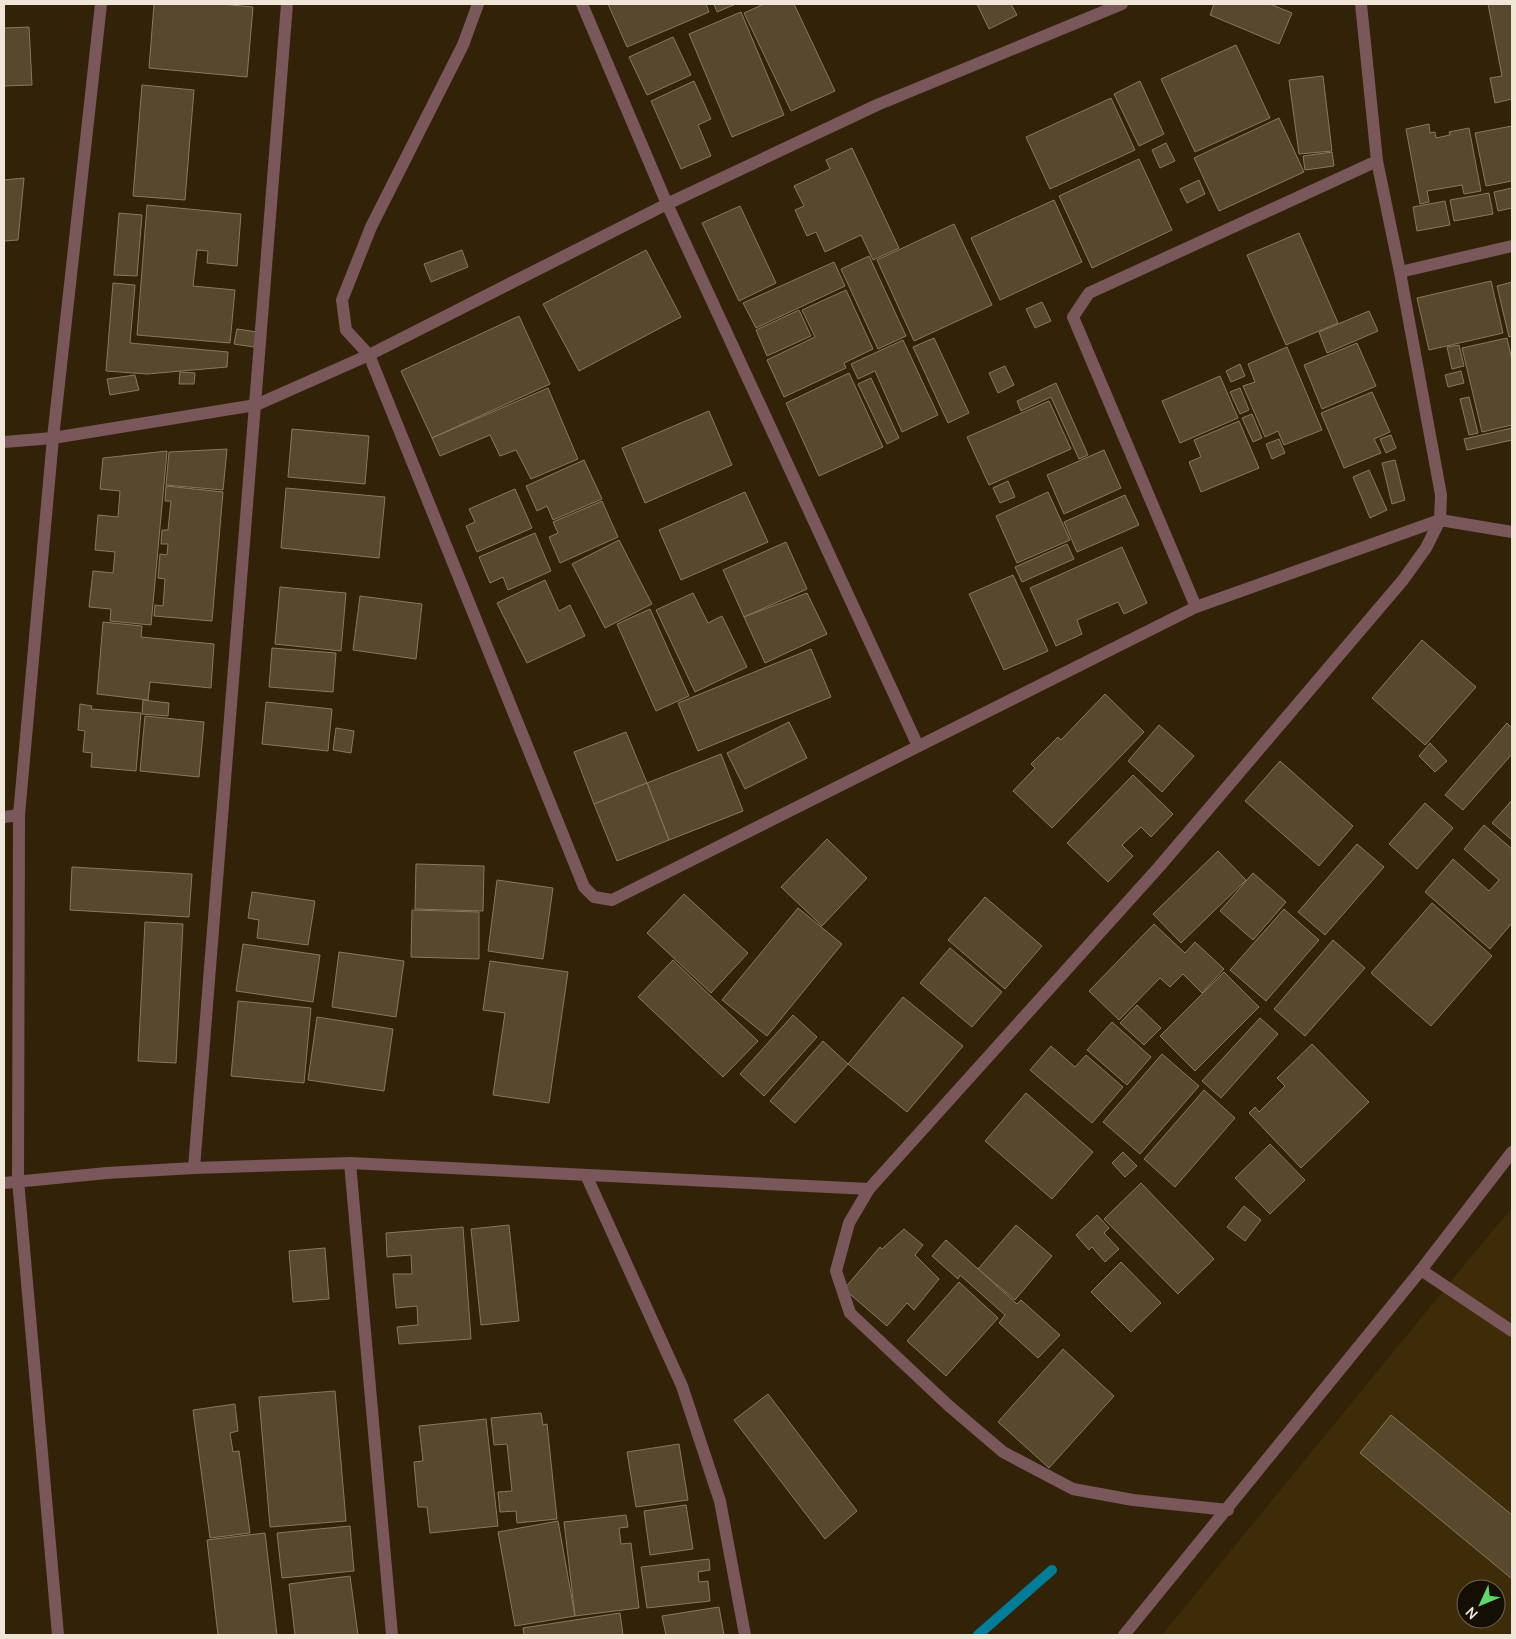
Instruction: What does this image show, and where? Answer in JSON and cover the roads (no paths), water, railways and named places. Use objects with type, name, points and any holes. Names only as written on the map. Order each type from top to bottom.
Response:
[{"type":"street","points":[[58,1635],[18,1180],[19,815],[53,438],[102,4]]},
{"type":"street","points":[[194,1168],[287,4]]},
{"type":"street","points":[[478,4],[464,45],[371,226],[342,300],[346,330],[369,355],[584,887],[594,897],[612,900],[1196,607],[1440,520],[1512,532]]},
{"type":"street","points":[[582,4],[667,204],[918,746]]},
{"type":"street","points":[[4,442],[53,438],[256,405],[369,355],[667,204],[878,105],[1122,4]]},
{"type":"street","points":[[1228,1510],[1133,1500],[1073,1489],[1003,1452],[949,1406],[850,1313],[836,1271],[849,1223],[869,1189],[1159,867],[1403,580],[1426,548],[1440,520],[1440,495],[1378,161],[1361,4]]},
{"type":"street","points":[[1196,607],[1074,317],[1089,294],[1378,161]]},
{"type":"street","points":[[1400,272],[1512,246]]},
{"type":"street","points":[[4,817],[19,815]]},
{"type":"street","points":[[1124,1635],[1228,1510],[1421,1270],[1512,1152]]},
{"type":"street","points":[[4,1183],[18,1180],[194,1168],[350,1163],[869,1189]]},
{"type":"street","points":[[350,1163],[392,1635]]},
{"type":"street","points":[[586,1174],[682,1386],[720,1501],[745,1635]]},
{"type":"street","points":[[1421,1270],[1512,1331]]},
{"type":"waterway","points":[[978,1635],[1052,1570]]}]
